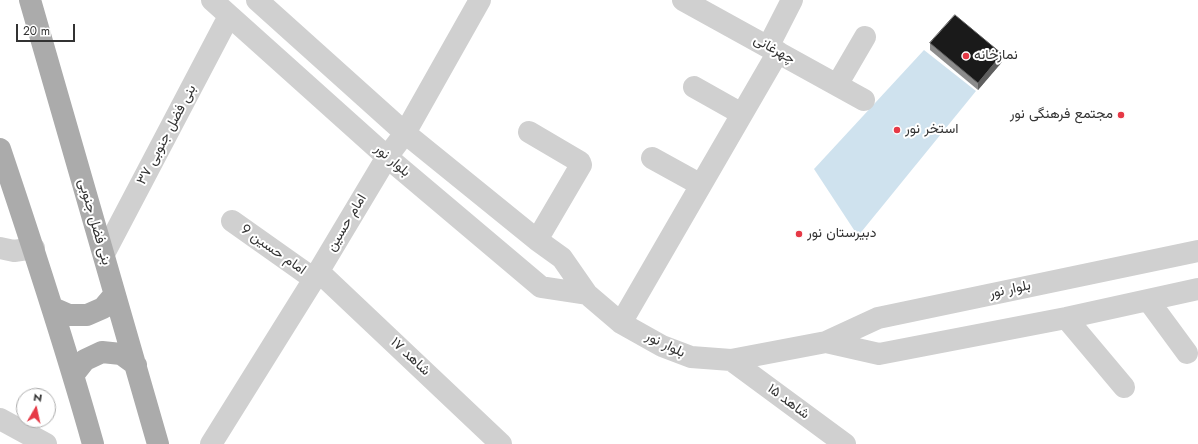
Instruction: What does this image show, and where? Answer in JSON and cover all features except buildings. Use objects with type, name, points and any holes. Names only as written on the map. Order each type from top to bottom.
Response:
[{"type":"main road","name":"بنی فضل جنوبی","points":[[30,0],[158,444]]},
{"type":"main road","points":[[0,149],[34,248],[74,374],[93,444]]},
{"type":"main road","points":[[53,308],[69,315],[87,315],[103,308],[114,295]]},
{"type":"main road","points":[[74,374],[85,360],[102,352],[121,354],[136,365]]},
{"type":"street","name":"بلوار نور","points":[[212,0],[387,157],[541,287],[587,294]]},
{"type":"street","name":"بلوار نور","points":[[257,0],[405,132],[537,240],[562,258],[587,294],[622,323],[662,346],[691,357],[731,360],[826,342],[878,318],[1198,251]]},
{"type":"street","name":"چهرغانی","points":[[683,0],[864,100]]},
{"type":"street","points":[[622,323],[742,114],[773,50],[792,0]]},
{"type":"street","name":"امام حسین","points":[[212,443],[387,157],[405,132],[473,2]]},
{"type":"street","name":"بنی فضل جنوبی ۳۷","points":[[104,254],[229,16]]},
{"type":"street","points":[[838,85],[865,37]]},
{"type":"street","points":[[694,87],[742,114]]},
{"type":"street","points":[[529,132],[580,162],[581,165],[537,240]]},
{"type":"street","points":[[652,158],[701,185]]},
{"type":"street","name":"امام حسین 9","points":[[232,221],[316,275]]},
{"type":"street","points":[[0,248],[14,252],[34,248]]},
{"type":"street","name":"شاهد ۱۷","points":[[316,275],[501,444]]},
{"type":"street","name":"بلوار نور","points":[[826,342],[879,354],[1066,318],[1198,289]]},
{"type":"street","points":[[1148,300],[1187,353]]},
{"type":"street","points":[[1066,318],[1124,387]]},
{"type":"street","name":"شاهد ۱۵","points":[[731,360],[845,444]]},
{"type":"street","points":[[0,419],[46,444]]},
{"type":"water","name":"استخر نور","points":[[924,50],[976,91],[858,236],[814,169]]},
{"type":"place","name":"نمازخانه","points":[[966,56]]},
{"type":"place","name":"مجتمع فرهنگی نور","points":[[1121,115]]},
{"type":"place","name":"استخر نور","points":[[897,130]]},
{"type":"place","name":"دبیرستان نور","points":[[799,234]]}]
